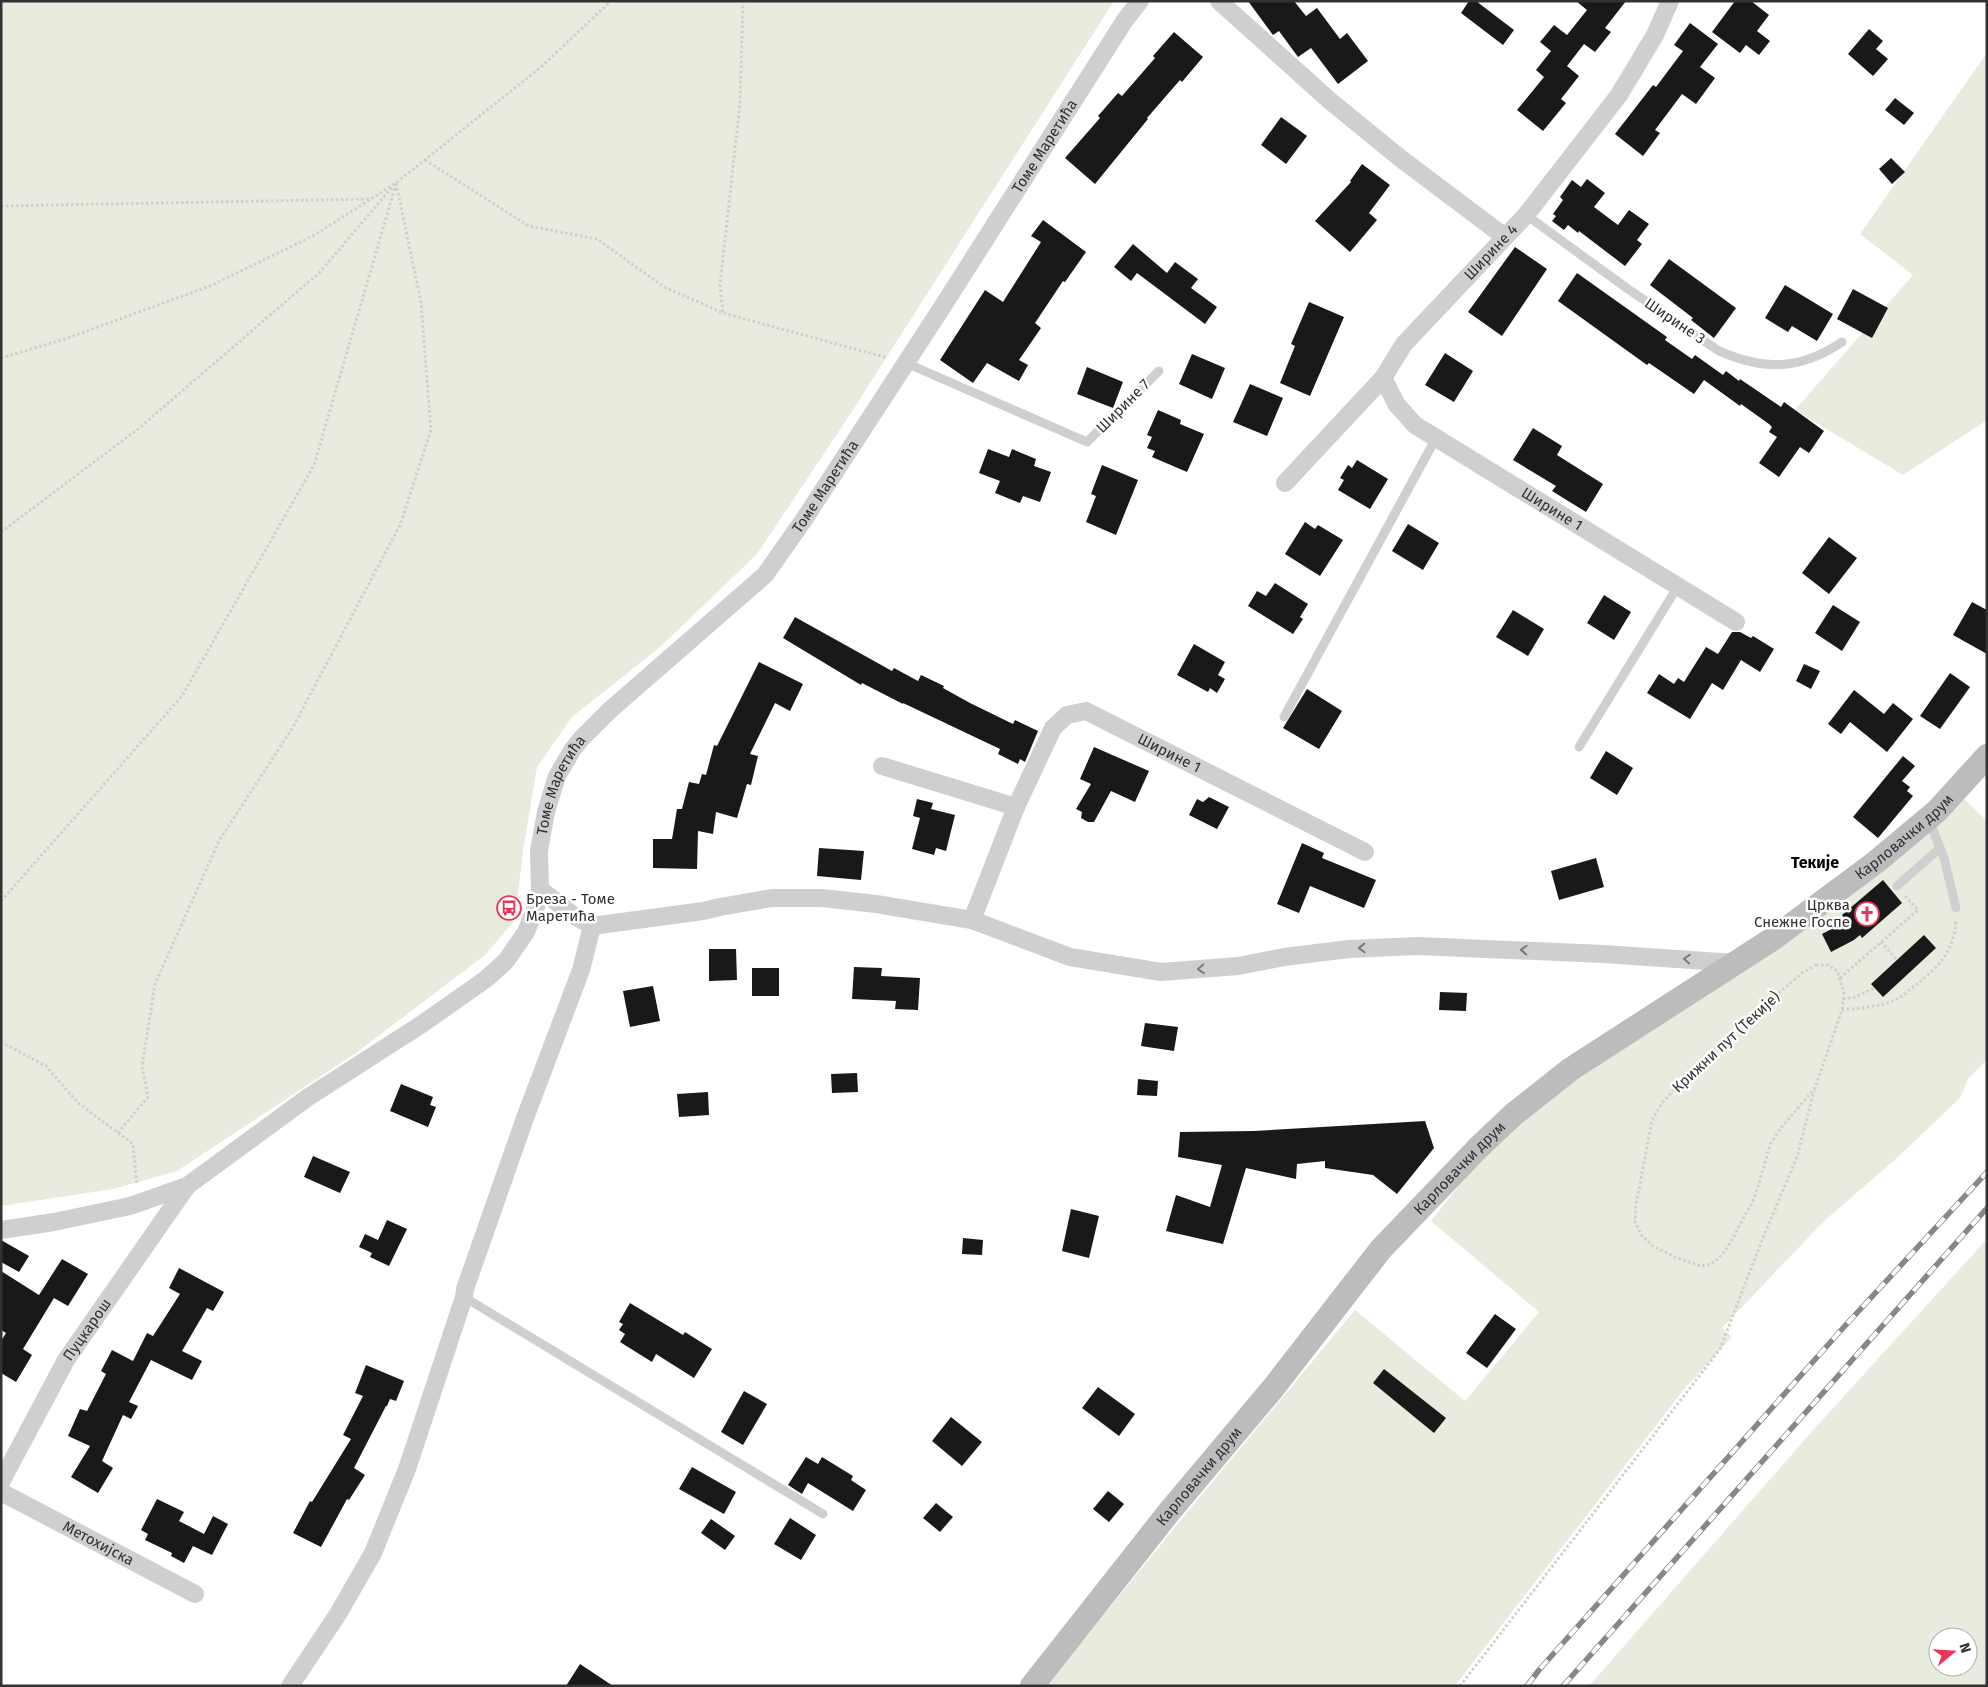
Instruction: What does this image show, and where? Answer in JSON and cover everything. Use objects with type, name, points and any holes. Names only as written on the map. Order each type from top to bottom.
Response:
[{"type":"main road","name":"Карловачки друм","points":[[1032,1686],[1169,1512],[1274,1387],[1381,1248],[1468,1158],[1514,1114],[1571,1069],[1820,905],[1876,862],[1956,792],[1987,756]]},
{"type":"street","name":"Томе Маретића","points":[[186,1186],[307,1098],[422,1024],[486,979],[506,960],[526,932],[536,907],[540,890],[538,860],[546,812],[558,776],[573,749],[610,710],[766,575],[906,363],[1124,20],[1140,1]]},
{"type":"street","points":[[1219,1],[1329,100],[1400,158],[1505,237]]},
{"type":"street","name":"Ширине 4","points":[[1284,483],[1384,378],[1404,344],[1526,215],[1619,95],[1655,36],[1670,1]]},
{"type":"street","name":"Ширине 1","points":[[1384,378],[1397,405],[1415,425],[1736,622]]},
{"type":"street","name":"Ширине 1","points":[[972,920],[1016,807],[1053,728],[1067,715],[1086,711],[1365,852]]},
{"type":"street","points":[[882,766],[1016,807]]},
{"type":"street","points":[[540,890],[573,915],[592,926],[702,912],[772,898],[822,898],[876,904],[972,920],[1070,957],[1161,972],[1238,966],[1284,957],[1349,949],[1418,946],[1594,953],[1735,962]]},
{"type":"street","points":[[290,1686],[338,1614],[373,1553],[407,1469],[464,1297],[465,1289],[525,1118],[581,970],[592,926]]},
{"type":"street","points":[[1,1230],[54,1222],[138,1204],[186,1186]]},
{"type":"street","name":"Пуцкарош","points":[[1,1482],[66,1360],[186,1186]]},
{"type":"street","name":"Метохијска","points":[[1,1492],[195,1594]]},
{"type":"lane","name":"Ширине 3","points":[[1526,215],[1628,289],[1719,351],[1736,358],[1763,364],[1790,364],[1808,360],[1825,353],[1842,342]]},
{"type":"lane","name":"Ширине 7","points":[[906,363],[1087,442],[1159,371]]},
{"type":"lane","points":[[1284,717],[1436,438]]},
{"type":"lane","points":[[1579,746],[1678,586]]},
{"type":"lane","points":[[1928,818],[1940,848],[1956,908]]},
{"type":"lane","points":[[1897,886],[1940,848]]},
{"type":"lane","points":[[464,1297],[823,1514]]},
{"type":"path","points":[[1,358],[65,339],[210,286],[311,237],[396,183],[426,160],[541,67],[611,1]]},
{"type":"path","points":[[723,313],[720,285],[740,103],[744,1]]},
{"type":"path","points":[[426,160],[529,226],[597,239],[664,287],[723,313],[906,363]]},
{"type":"path","points":[[1,532],[138,429],[320,272],[396,183]]},
{"type":"path","points":[[1,902],[182,696],[314,466],[396,183]]},
{"type":"path","points":[[118,1133],[148,1098],[142,1067],[155,984],[219,841],[293,727],[400,525],[431,430],[421,302],[396,183]]},
{"type":"path","points":[[1,206],[372,199]]},
{"type":"path","points":[[1840,978],[1918,910],[1897,886]]},
{"type":"path","points":[[1842,1010],[1875,1006],[1899,998],[1928,974],[1944,958],[1955,938],[1956,908]]},
{"type":"path","points":[[1881,942],[1897,960]]},
{"type":"path","name":"Крижни пут (Текије)","points":[[1816,965],[1828,965],[1837,971],[1844,992],[1843,999],[1842,1010],[1815,1088],[1781,1128],[1772,1143],[1754,1199],[1728,1247],[1711,1264],[1701,1266],[1675,1257],[1653,1246],[1642,1236],[1635,1222],[1636,1205],[1652,1120],[1663,1102],[1694,1068],[1802,973],[1816,965]]},
{"type":"path","points":[[1843,999],[1855,997],[1874,988]]},
{"type":"path","points":[[1,1042],[46,1066],[78,1103],[133,1144],[138,1204]]},
{"type":"path","points":[[1460,1686],[1720,1348],[1797,1157],[1815,1088]]},
{"type":"shaded area","points":[[1,1],[1114,1],[849,416],[757,554],[660,647],[572,717],[537,767],[523,851],[515,920],[485,955],[356,1053],[177,1171],[113,1189],[1,1206]]},
{"type":"shaded area","points":[[1987,53],[1987,420],[1903,475],[1795,410],[1913,275],[1860,234]]},
{"type":"shaded area","points":[[1963,798],[1987,821],[1987,1060],[1968,1079],[1960,1098],[1898,1157],[1823,1222],[1722,1328],[1732,1337],[1685,1388],[1455,1686],[1046,1686],[1355,1310],[1465,1401],[1539,1312],[1431,1221],[1458,1187],[1509,1134],[1576,1079]]},
{"type":"shaded area","points":[[1987,1239],[1987,1686],[1589,1686],[1815,1428]]},
{"type":"building","points":[[1248,1],[1294,1],[1306,16],[1317,8],[1340,39],[1347,33],[1368,61],[1338,84],[1311,48],[1298,57],[1279,31],[1273,35]]},
{"type":"building","points":[[1469,1],[1476,1],[1514,30],[1503,45],[1461,13]]},
{"type":"building","points":[[1576,1],[1626,1],[1605,28],[1611,32],[1595,52],[1584,44],[1567,66],[1579,76],[1561,99],[1566,103],[1543,131],[1517,110],[1544,77],[1536,70],[1551,51],[1540,42],[1554,25],[1567,35],[1587,10]]},
{"type":"building","points":[[1735,1],[1751,1],[1769,15],[1757,31],[1770,41],[1759,55],[1746,45],[1740,53],[1712,32]]},
{"type":"building","points":[[1690,23],[1718,44],[1700,67],[1715,78],[1696,104],[1682,94],[1655,130],[1660,133],[1643,156],[1615,134],[1653,85],[1656,87],[1683,51],[1674,45]]},
{"type":"building","points":[[1869,29],[1883,41],[1876,49],[1888,59],[1873,76],[1848,54]]},
{"type":"building","points":[[1174,32],[1203,57],[1147,118],[1095,184],[1065,158],[1100,118],[1098,116],[1118,93],[1122,96],[1155,58],[1153,56]]},
{"type":"building","points":[[1895,98],[1914,113],[1904,125],[1885,110]]},
{"type":"building","points":[[1281,117],[1307,136],[1286,164],[1261,145]]},
{"type":"building","points":[[1891,158],[1905,172],[1892,184],[1879,169]]},
{"type":"building","points":[[1362,164],[1390,185],[1369,213],[1377,220],[1350,252],[1315,221],[1351,182]]},
{"type":"building","points":[[1587,179],[1605,193],[1594,207],[1618,225],[1629,210],[1649,224],[1637,240],[1642,244],[1625,266],[1579,231],[1578,233],[1568,225],[1564,230],[1552,221],[1556,216],[1553,214],[1563,200],[1560,197],[1572,180],[1581,187]]},
{"type":"building","points":[[1043,220],[1086,252],[1065,282],[1063,281],[1035,323],[1041,328],[1019,360],[1028,365],[1019,381],[987,363],[973,383],[940,360],[985,290],[1003,302],[1041,242],[1031,236]]},
{"type":"building","points":[[1133,244],[1167,273],[1175,262],[1198,279],[1191,288],[1217,307],[1205,324],[1137,273],[1131,281],[1114,267]]},
{"type":"building","points":[[1515,247],[1547,269],[1502,336],[1468,312]]},
{"type":"building","points":[[1669,259],[1736,308],[1714,338],[1691,320],[1693,318],[1650,285]]},
{"type":"building","points":[[1577,273],[1667,337],[1665,340],[1692,359],[1695,355],[1723,375],[1726,371],[1781,407],[1784,402],[1824,431],[1809,453],[1800,447],[1779,477],[1759,463],[1777,437],[1769,432],[1772,427],[1704,380],[1694,394],[1649,363],[1647,365],[1558,301]]},
{"type":"building","points":[[1785,285],[1833,314],[1817,341],[1792,326],[1788,332],[1765,318]]},
{"type":"building","points":[[1853,289],[1888,308],[1872,338],[1837,319]]},
{"type":"building","points":[[1309,302],[1344,317],[1310,396],[1280,383],[1295,346],[1291,344]]},
{"type":"building","points":[[1445,353],[1473,371],[1454,402],[1425,385]]},
{"type":"building","points":[[1192,354],[1225,368],[1212,399],[1179,384]]},
{"type":"building","points":[[1087,367],[1123,382],[1113,408],[1077,394]]},
{"type":"building","points":[[1250,384],[1283,398],[1267,436],[1233,422]]},
{"type":"building","points":[[1158,410],[1181,420],[1180,424],[1204,434],[1187,472],[1152,457],[1155,451],[1147,448],[1152,437],[1147,435]]},
{"type":"building","points":[[1533,428],[1562,446],[1557,455],[1603,484],[1586,512],[1552,491],[1556,486],[1513,460]]},
{"type":"building","points":[[988,449],[1009,457],[1012,449],[1036,459],[1034,466],[1051,472],[1040,502],[1023,496],[1020,503],[995,493],[1000,481],[979,473]]},
{"type":"building","points":[[1357,460],[1388,479],[1370,509],[1338,490],[1344,480],[1340,478],[1348,465],[1352,468]]},
{"type":"building","points":[[1102,465],[1138,480],[1116,535],[1086,522],[1096,496],[1091,494]]},
{"type":"building","points":[[1305,522],[1315,529],[1318,525],[1343,540],[1320,576],[1285,554]]},
{"type":"building","points":[[1408,524],[1439,543],[1423,570],[1392,551]]},
{"type":"building","points":[[1829,537],[1857,558],[1829,594],[1802,573]]},
{"type":"building","points":[[1275,583],[1308,604],[1300,617],[1303,619],[1293,634],[1248,606],[1257,591],[1266,596]]},
{"type":"building","points":[[1604,595],[1631,612],[1614,640],[1587,623]]},
{"type":"building","points":[[1972,602],[1987,610],[1987,654],[1953,635]]},
{"type":"building","points":[[1833,605],[1860,622],[1842,651],[1815,633]]},
{"type":"building","points":[[1513,610],[1544,629],[1528,656],[1496,637]]},
{"type":"building","points":[[795,617],[892,671],[894,668],[918,681],[921,675],[944,686],[943,688],[970,703],[1013,724],[1015,720],[1038,731],[1025,762],[1020,759],[1018,764],[998,754],[1000,749],[862,683],[861,685],[783,638]]},
{"type":"building","points":[[1732,632],[1740,632],[1751,638],[1753,636],[1774,649],[1760,672],[1741,660],[1723,690],[1712,683],[1690,719],[1647,693],[1659,674],[1674,684],[1678,678],[1684,682],[1706,647],[1718,654]]},
{"type":"building","points":[[1194,644],[1225,662],[1218,675],[1225,679],[1217,693],[1210,688],[1208,692],[1177,675]]},
{"type":"building","points":[[759,662],[803,684],[790,711],[775,703],[750,754],[758,756],[751,785],[747,784],[737,818],[716,812],[713,834],[698,831],[697,869],[653,868],[653,839],[672,839],[677,809],[682,809],[689,782],[699,784],[702,774],[706,775],[714,745],[717,746]]},
{"type":"building","points":[[1804,664],[1820,671],[1811,689],[1796,681]]},
{"type":"building","points":[[1950,673],[1970,687],[1940,729],[1920,716]]},
{"type":"building","points":[[1307,689],[1342,711],[1319,749],[1283,728]]},
{"type":"building","points":[[1854,690],[1884,714],[1893,703],[1913,719],[1887,752],[1850,722],[1841,734],[1828,724]]},
{"type":"building","points":[[1094,747],[1149,771],[1135,802],[1111,791],[1094,822],[1088,822],[1081,818],[1082,812],[1076,809],[1091,784],[1080,779]]},
{"type":"building","points":[[1606,751],[1633,768],[1617,795],[1590,778]]},
{"type":"building","points":[[1903,756],[1915,766],[1902,781],[1910,787],[1907,791],[1913,796],[1878,838],[1853,817]]},
{"type":"building","points":[[1209,797],[1229,807],[1217,829],[1189,815],[1197,799],[1203,802]]},
{"type":"building","points":[[917,799],[933,803],[931,809],[955,815],[946,851],[936,848],[934,855],[912,849],[920,818],[913,816]]},
{"type":"building","points":[[1302,843],[1324,853],[1322,858],[1376,880],[1364,908],[1310,886],[1299,913],[1277,904]]},
{"type":"building","points":[[819,848],[864,851],[861,880],[817,876]]},
{"type":"building","points":[[1596,858],[1604,887],[1559,900],[1551,871]]},
{"type":"building","name":"Црква Снежне Госпе","points":[[1883,880],[1902,903],[1862,938],[1860,935],[1831,952],[1822,934],[1847,921],[1842,915]]},
{"type":"building","points":[[1924,935],[1936,948],[1883,997],[1871,984]]},
{"type":"building","points":[[709,949],[736,949],[737,980],[709,981]]},
{"type":"building","points":[[854,967],[882,968],[881,976],[920,978],[918,1010],[895,1009],[896,1001],[852,999]]},
{"type":"building","points":[[752,968],[779,968],[779,996],[752,996]]},
{"type":"building","points":[[653,986],[660,1021],[630,1027],[623,991]]},
{"type":"building","points":[[1440,992],[1467,993],[1466,1011],[1439,1010]]},
{"type":"building","points":[[1145,1023],[1178,1027],[1174,1051],[1141,1046]]},
{"type":"building","points":[[857,1073],[858,1092],[832,1093],[831,1074]]},
{"type":"building","points":[[1138,1079],[1158,1081],[1157,1096],[1137,1095]]},
{"type":"building","points":[[401,1084],[433,1097],[430,1105],[436,1107],[428,1127],[390,1111]]},
{"type":"building","points":[[708,1092],[709,1115],[679,1117],[677,1094]]},
{"type":"building","points":[[1425,1121],[1434,1148],[1397,1194],[1373,1175],[1325,1168],[1325,1161],[1297,1164],[1296,1179],[1246,1168],[1223,1244],[1166,1231],[1176,1195],[1210,1207],[1222,1165],[1178,1157],[1180,1132],[1254,1131]]},
{"type":"building","points":[[313,1156],[350,1172],[340,1193],[304,1177]]},
{"type":"building","points":[[1071,1209],[1099,1216],[1089,1258],[1062,1251]]},
{"type":"building","points":[[387,1220],[407,1229],[389,1266],[370,1257],[372,1253],[359,1247],[365,1234],[378,1240]]},
{"type":"building","points":[[963,1238],[983,1240],[982,1255],[962,1254]]},
{"type":"building","points":[[1,1240],[29,1256],[19,1272],[1,1262]]},
{"type":"building","points":[[62,1259],[88,1274],[68,1306],[54,1298],[23,1349],[32,1355],[16,1382],[1,1373],[1,1341],[6,1333],[1,1330],[1,1271],[39,1295]]},
{"type":"building","points":[[179,1268],[224,1292],[213,1311],[207,1308],[182,1351],[202,1361],[192,1380],[151,1360],[129,1402],[138,1406],[131,1419],[123,1415],[102,1461],[113,1468],[98,1493],[71,1477],[90,1446],[68,1436],[80,1409],[87,1411],[106,1374],[101,1371],[112,1350],[133,1361],[147,1333],[153,1336],[180,1294],[169,1288]]},
{"type":"building","points":[[630,1303],[683,1335],[685,1332],[712,1349],[694,1378],[656,1354],[652,1362],[620,1342],[625,1334],[619,1330],[623,1324],[619,1322]]},
{"type":"building","points":[[1495,1314],[1516,1329],[1487,1368],[1466,1353]]},
{"type":"building","points":[[366,1365],[404,1381],[396,1401],[390,1399],[354,1468],[365,1475],[349,1500],[347,1499],[321,1547],[293,1533],[310,1501],[312,1502],[351,1439],[343,1435],[363,1396],[355,1393]]},
{"type":"building","points":[[1384,1369],[1446,1418],[1434,1433],[1373,1383]]},
{"type":"building","points":[[1098,1387],[1135,1414],[1119,1436],[1082,1408]]},
{"type":"building","points":[[744,1391],[767,1404],[743,1445],[721,1432]]},
{"type":"building","points":[[951,1417],[982,1442],[962,1466],[932,1441]]},
{"type":"building","points":[[806,1457],[818,1464],[822,1457],[853,1476],[851,1480],[866,1490],[853,1511],[808,1483],[802,1494],[788,1485]]},
{"type":"building","points":[[692,1467],[736,1492],[724,1514],[679,1489]]},
{"type":"building","points":[[1108,1491],[1124,1504],[1109,1522],[1093,1509]]},
{"type":"building","points":[[157,1499],[184,1512],[179,1521],[204,1534],[213,1516],[228,1524],[212,1555],[193,1546],[184,1563],[171,1556],[172,1553],[145,1540],[148,1534],[141,1530]]},
{"type":"building","points":[[936,1503],[953,1517],[940,1532],[923,1518]]},
{"type":"building","points":[[790,1518],[816,1535],[801,1560],[774,1544]]},
{"type":"building","points":[[711,1519],[735,1536],[725,1550],[701,1533]]},
{"type":"building","points":[[580,1664],[613,1686],[566,1686]]},
{"type":"railway","points":[[1527,1686],[1539,1670],[1843,1328],[1987,1172]]},
{"type":"railway","points":[[1563,1686],[1987,1208]]},
{"type":"place","name":"Бреза - Томе Маретића","points":[[509,908]]},
{"type":"place","name":"Црква Снежне Госпе","points":[[1867,914]]},
{"type":"district","name":"Текије","points":[[1815,862]]}]
